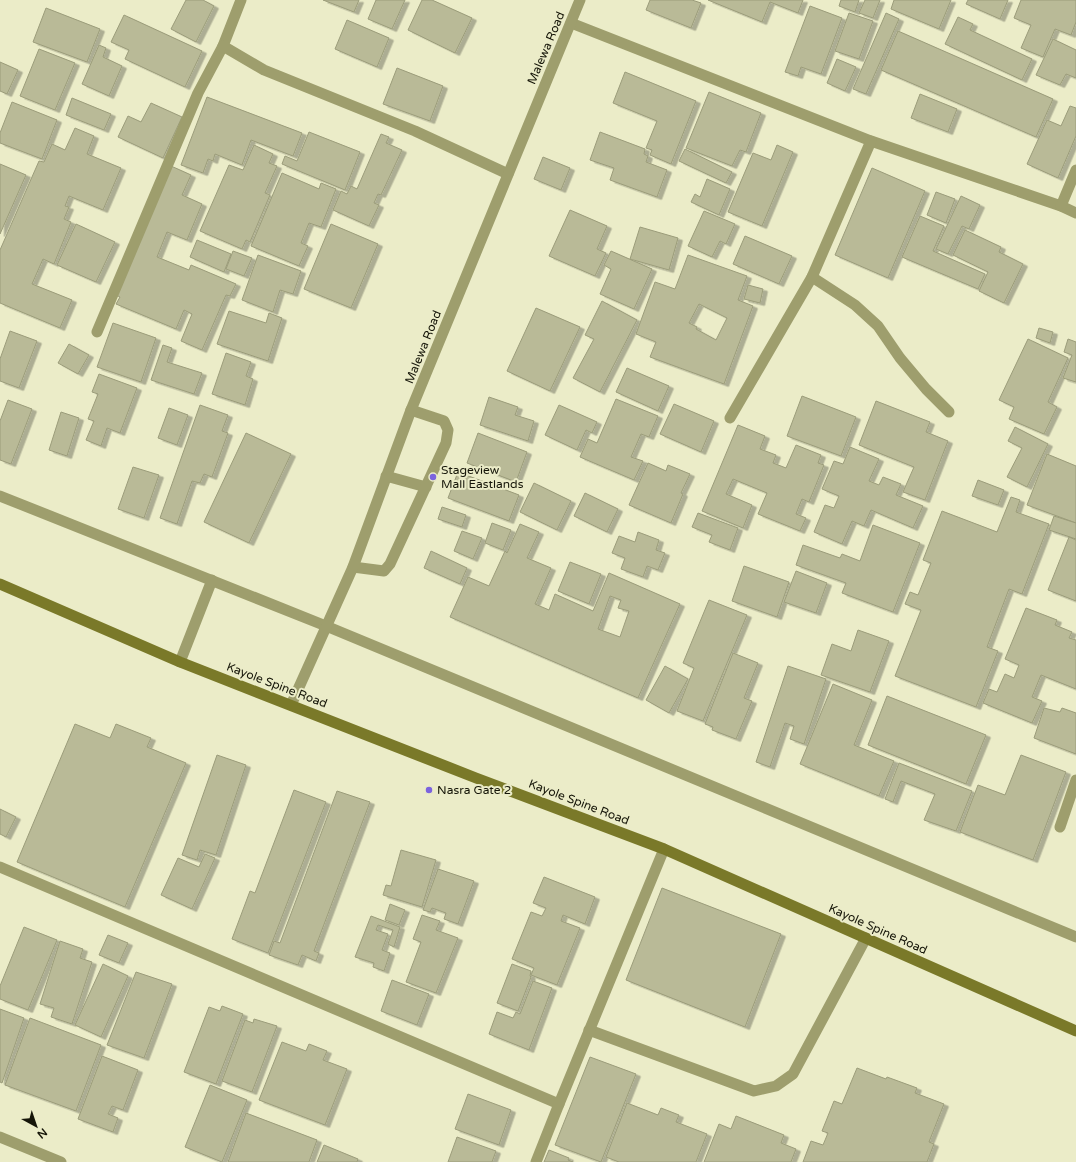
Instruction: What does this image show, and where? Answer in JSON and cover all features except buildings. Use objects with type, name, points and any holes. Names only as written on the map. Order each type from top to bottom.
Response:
[{"type":"main road","name":"Kayole Spine Road","points":[[0,584],[180,662],[476,778],[664,848],[1076,1031]]},
{"type":"street","points":[[97,332],[198,93],[223,46],[241,0]]},
{"type":"street","name":"Malewa Road","points":[[291,705],[353,567],[411,410],[580,0]]},
{"type":"street","points":[[571,23],[871,141],[1061,206],[1076,213]]},
{"type":"street","points":[[223,46],[264,70],[415,131],[508,174]]},
{"type":"street","points":[[730,418],[812,277],[871,141]]},
{"type":"street","points":[[1061,206],[1076,170]]},
{"type":"street","points":[[812,277],[855,305],[878,326],[900,358],[926,389],[949,412]]},
{"type":"street","points":[[353,567],[384,571],[390,564],[446,443],[448,430],[444,420],[411,410]]},
{"type":"street","points":[[386,476],[426,487]]},
{"type":"street","points":[[0,496],[326,626],[1076,937]]},
{"type":"street","points":[[180,662],[212,580]]},
{"type":"street","points":[[1060,827],[1076,780]]},
{"type":"street","points":[[536,1162],[558,1104],[664,848]]},
{"type":"street","points":[[0,867],[558,1104]]},
{"type":"street","points":[[589,1030],[754,1092],[776,1086],[793,1074],[866,938]]},
{"type":"street","points":[[0,1137],[61,1162]]},
{"type":"place","name":"Stageview Mall Eastlands","points":[[433,477]]},
{"type":"place","name":"Nasra Gate 2","points":[[429,790]]}]
